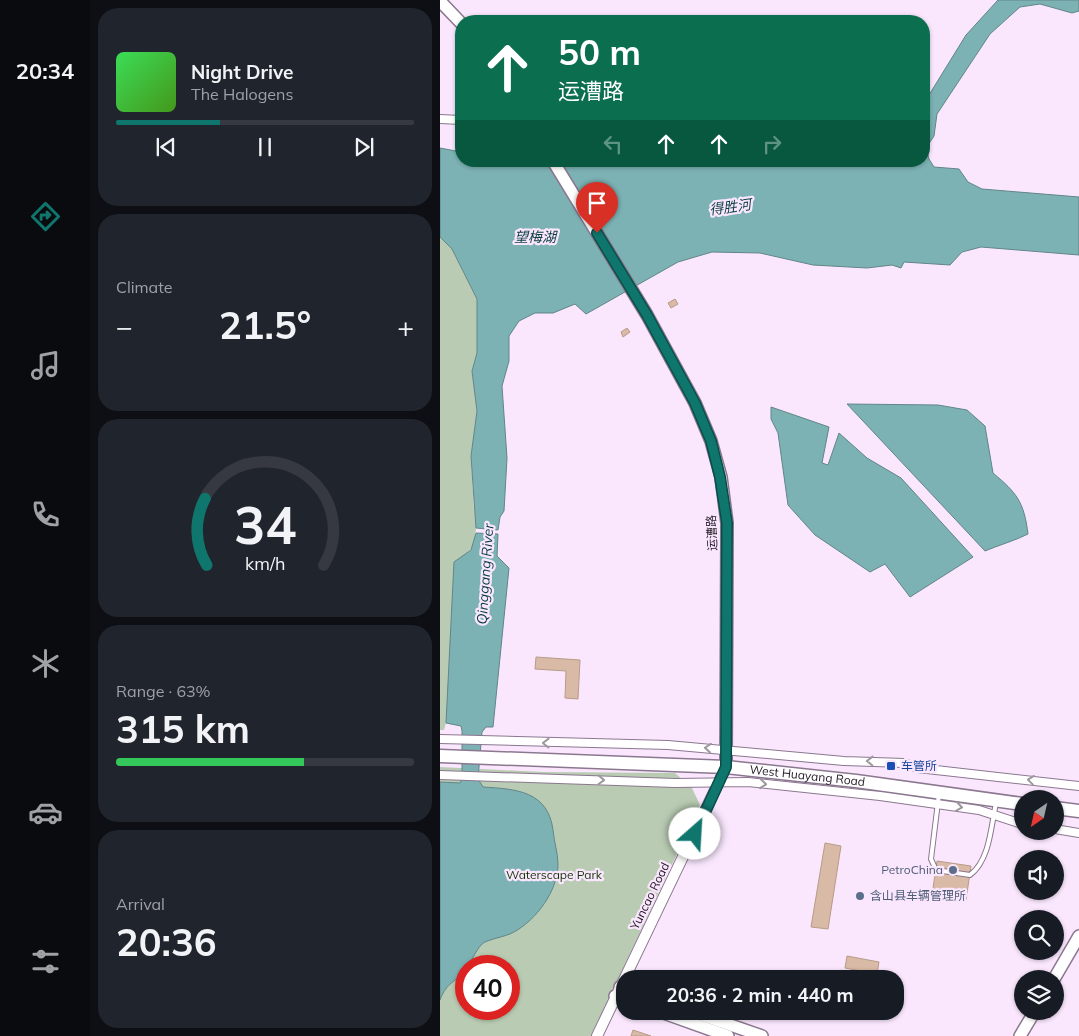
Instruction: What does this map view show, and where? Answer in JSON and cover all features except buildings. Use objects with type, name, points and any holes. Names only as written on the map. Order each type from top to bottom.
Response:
[{"type":"main road","points":[[440,1],[455,17]]},
{"type":"main road","name":"运漕路","points":[[557,167],[647,315],[695,403],[711,441],[720,477],[727,523],[726,767]]},
{"type":"main road","name":"West Huayang Road","points":[[440,756],[726,767],[938,798],[996,800],[1014,803]]},
{"type":"main road","points":[[1064,809],[1079,811]]},
{"type":"main road","points":[[1059,970],[1079,936]]},
{"type":"main road","points":[[683,1020],[728,1036]]},
{"type":"main road","points":[[716,1020],[762,1036]]},
{"type":"main road","points":[[1020,1036],[1030,1020]]},
{"type":"street","points":[[440,118],[455,119]]},
{"type":"street","points":[[440,739],[483,742],[668,745],[844,761],[904,763],[918,768],[1079,786]]},
{"type":"street","name":"Yuncao Road","points":[[632,970],[726,767]]},
{"type":"street","points":[[440,775],[459,774],[674,783],[748,782],[938,798],[1014,821]]},
{"type":"street","points":[[1064,830],[1079,833]]},
{"type":"street","name":"Yuncao Road","points":[[597,1036],[616,1002]]},
{"type":"lane","points":[[938,798],[930,859],[936,870],[970,875],[977,869],[984,856],[996,800]]},
{"type":"green space","points":[[440,237],[452,249],[477,299],[477,353],[472,371],[477,411],[471,456],[474,510],[477,521],[474,545],[464,557],[444,730],[440,730]]},
{"type":"green space","name":"Waterscape Park","points":[[440,767],[543,772],[675,773],[692,788],[700,805],[622,970],[616,970],[616,983],[591,1036],[440,1036]]},
{"type":"water","name":"望梅湖","points":[[998,0],[1079,0],[1079,11],[1072,13],[1040,4],[1020,7],[990,34],[937,114],[934,136],[930,142],[930,93],[966,35]]},
{"type":"water","name":"望梅湖","points":[[440,148],[455,151],[455,167],[930,167],[930,161],[934,167],[959,169],[968,182],[982,189],[1079,197],[1079,255],[981,247],[962,252],[950,265],[904,262],[901,268],[892,265],[867,268],[813,265],[760,253],[712,252],[678,262],[586,314],[575,304],[553,313],[535,313],[519,321],[509,336],[509,361],[502,386],[507,458],[504,511],[500,517],[498,530],[476,528],[471,456],[477,411],[472,371],[477,353],[477,299],[452,249],[440,237]]},
{"type":"water","points":[[847,404],[938,405],[967,410],[985,426],[993,473],[1008,486],[1018,499],[1024,514],[1028,534],[985,551]]},
{"type":"water","points":[[771,407],[829,427],[822,463],[828,465],[839,433],[867,458],[901,478],[973,557],[910,597],[885,564],[870,572],[815,535],[788,505],[778,433],[771,419]]},
{"type":"water","name":"Qinggang River","points":[[476,533],[498,534],[497,556],[509,568],[493,727],[486,727],[482,732],[478,779],[483,787],[518,791],[537,800],[545,807],[553,830],[558,864],[557,874],[550,894],[530,920],[514,932],[482,944],[475,955],[455,955],[455,980],[446,989],[440,1000],[440,782],[460,783],[462,779],[461,726],[446,723],[454,562],[471,550]]},
{"type":"place","name":"车管所","points":[[891,766]]},
{"type":"place","name":"PetroChina","points":[[953,870]]},
{"type":"place","name":"含山县车辆管理所","points":[[860,896]]},
{"type":"route","points":[[597,233],[647,315],[695,403],[711,441],[720,477],[727,523],[726,767],[695,834]]},
{"type":"water label","name":"得胜河","points":[[730,207]]}]
